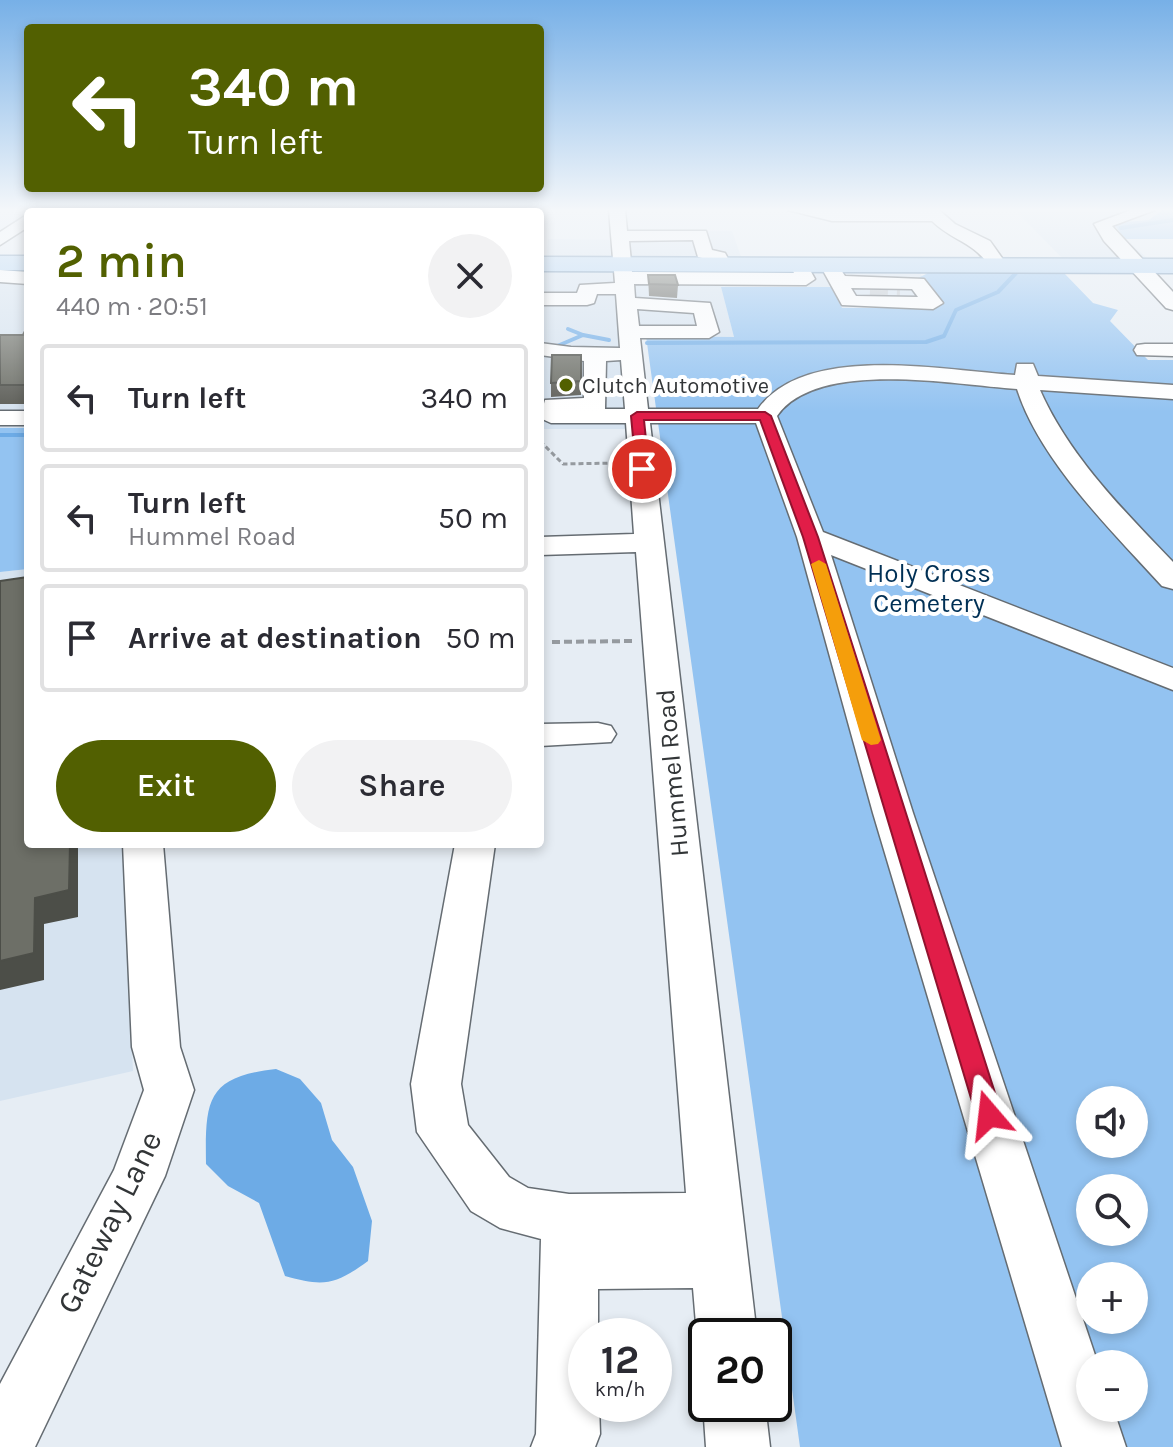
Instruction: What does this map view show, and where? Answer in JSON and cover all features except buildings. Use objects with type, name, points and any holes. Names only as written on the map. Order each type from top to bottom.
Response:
[{"type":"main road","points":[[578,278],[651,304],[684,278]]},
{"type":"main road","points":[[830,278],[839,281],[874,278]]},
{"type":"street","points":[[588,278],[588,323]]},
{"type":"street","points":[[1151,278],[1173,304]]},
{"type":"street","points":[[839,281],[869,288]]},
{"type":"street","points":[[839,281],[849,301],[858,304],[933,303],[924,288],[900,288]]},
{"type":"street","points":[[544,299],[587,294],[651,304]]},
{"type":"street","points":[[544,347],[651,304]]},
{"type":"street","points":[[651,304],[596,405],[553,405],[547,428],[637,416],[765,416],[791,391],[833,374],[1024,375],[1173,392]]},
{"type":"street","name":"Hummel Road","points":[[651,304],[637,416],[725,1318]]},
{"type":"street","points":[[1145,350],[1173,350]]},
{"type":"street","points":[[1024,375],[1041,420],[1124,526],[1173,580]]},
{"type":"street","points":[[765,416],[811,537],[893,813],[1094,1447]]},
{"type":"street","points":[[0,418],[24,418]]},
{"type":"street","points":[[1124,526],[1173,536]]},
{"type":"street","points":[[811,537],[1173,680]]},
{"type":"street","points":[[545,546],[565,552],[586,553],[627,553],[650,547]]},
{"type":"street","points":[[544,735],[598,734]]},
{"type":"street","name":"Gateway Lane","points":[[1,1447],[138,1176],[169,1090],[156,1047],[143,848]]},
{"type":"street","points":[[474,848],[436,1084],[443,1132],[490,1194],[569,1241],[716,1239]]},
{"type":"street","points":[[563,1447],[568,1434],[569,1241]]},
{"type":"street","points":[[736,1422],[738,1447]]},
{"type":"path","points":[[547,428],[563,464],[621,463]]},
{"type":"path","points":[[552,642],[633,641]]},
{"type":"shaded area","points":[[0,278],[24,278],[24,428],[0,428]]},
{"type":"shaded area","points":[[544,278],[616,278],[632,429],[544,429]]},
{"type":"shaded area","points":[[628,278],[923,278],[941,302],[936,308],[841,308],[721,287],[734,337],[634,336]]},
{"type":"shaded area","points":[[24,569],[24,848],[122,848],[133,1071],[0,1101],[0,572]]},
{"type":"shaded area","points":[[276,1069],[300,1079],[321,1103],[332,1140],[353,1167],[372,1221],[368,1261],[329,1282],[310,1282],[285,1276],[259,1203],[228,1186],[206,1164],[207,1123],[215,1095],[223,1085],[236,1078]]},
{"type":"green space","name":"Holy Cross Cemetery","points":[[1068,278],[1093,303],[1118,310],[1110,321],[1148,360],[1173,360],[1173,1447],[800,1447],[792,1389],[792,1318],[782,1318],[646,336],[734,337],[721,287],[831,287],[842,308],[936,308],[940,303],[916,279]]},
{"type":"green space","points":[[0,428],[24,428],[24,569],[0,572]]},
{"type":"waterway","points":[[647,343],[926,342],[944,336],[956,310],[998,292],[1012,278]]},
{"type":"waterway","points":[[568,329],[583,335]]},
{"type":"waterway","points":[[555,347],[583,335]]},
{"type":"waterway","points":[[583,335],[609,340]]},
{"type":"waterway","points":[[0,435],[24,435]]},
{"type":"tunnel","points":[[870,289],[900,290]]},
{"type":"slow traffic","points":[[819,564],[871,740]]},
{"type":"place","name":"Clutch Automotive","points":[[566,385]]},
{"type":"route","points":[[642,469],[637,416],[765,416],[811,537],[893,813],[989,1115]]}]
